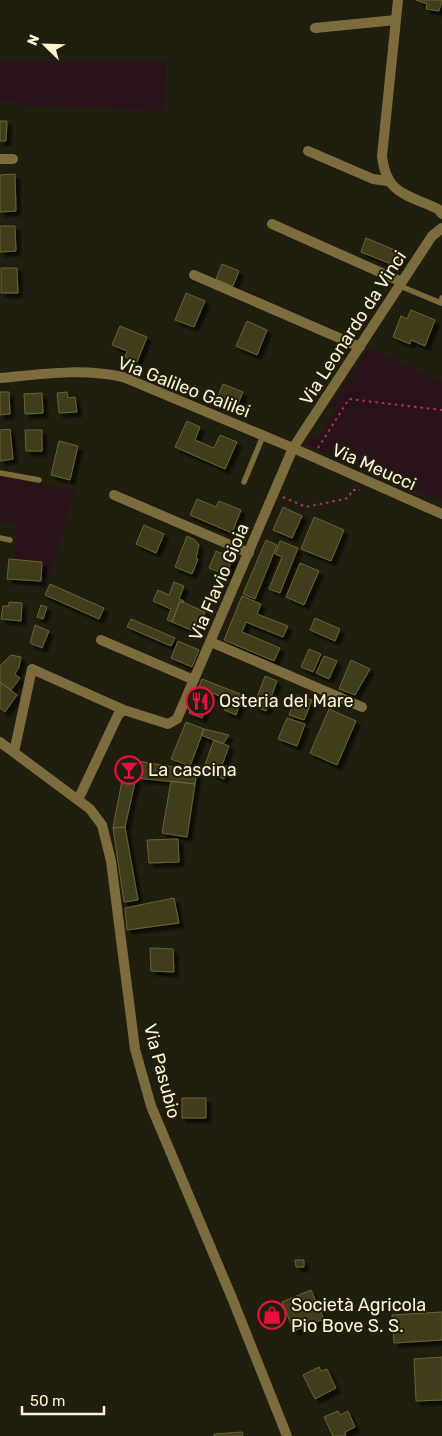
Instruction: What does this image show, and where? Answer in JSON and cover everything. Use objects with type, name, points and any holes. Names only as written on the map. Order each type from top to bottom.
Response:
[{"type":"street","points":[[387,181],[382,156],[398,0]]},
{"type":"street","points":[[314,28],[396,20]]},
{"type":"street","points":[[308,151],[373,179],[387,181],[398,190],[438,208],[442,214]]},
{"type":"street","points":[[0,159],[13,159]]},
{"type":"street","points":[[272,224],[401,284]]},
{"type":"street","name":"Via Leonardo da Vinci","points":[[293,448],[432,236],[442,228]]},
{"type":"street","points":[[194,275],[360,347]]},
{"type":"street","name":"Via Galileo Galilei","points":[[0,378],[65,372],[107,374],[123,378],[293,448]]},
{"type":"street","name":"Via Meucci","points":[[293,448],[442,514]]},
{"type":"street","name":"Via Flavio Gioia","points":[[124,710],[168,724],[177,719],[293,448]]},
{"type":"street","points":[[114,495],[249,553]]},
{"type":"street","points":[[100,640],[194,680]]},
{"type":"street","points":[[211,642],[362,707]]},
{"type":"street","points":[[14,752],[32,670],[124,710],[118,715],[78,800]]},
{"type":"street","name":"Via Pasubio","points":[[0,742],[90,809],[102,825],[109,852],[135,1049],[151,1106],[232,1298],[287,1436]]},
{"type":"lane","points":[[401,284],[440,303],[442,298]]},
{"type":"lane","points":[[244,482],[264,436]]},
{"type":"lane","points":[[0,473],[40,480]]},
{"type":"lane","points":[[0,538],[10,540]]},
{"type":"path","points":[[313,457],[349,399],[442,410]]},
{"type":"path","points":[[274,493],[306,507],[344,499],[349,497],[352,490],[362,490]]},
{"type":"shaded area","points":[[0,61],[166,61],[165,111],[17,105],[17,102],[0,101]]},
{"type":"shaded area","points":[[369,349],[442,381],[442,501],[304,444],[309,436],[317,440],[337,408],[331,405]]},
{"type":"shaded area","points":[[0,477],[75,490],[48,581],[15,555],[17,524],[0,522]]},
{"type":"building","points":[[416,0],[442,0],[439,11],[426,9],[427,4]]},
{"type":"building","points":[[0,121],[7,121],[6,141],[0,141]]},
{"type":"building","points":[[15,174],[16,211],[0,212],[0,175]]},
{"type":"building","points":[[0,226],[15,226],[16,251],[0,252]]},
{"type":"building","points":[[366,238],[402,253],[396,266],[361,252]]},
{"type":"building","points":[[222,264],[239,271],[233,286],[216,279]]},
{"type":"building","points":[[1,268],[17,268],[18,293],[1,293]]},
{"type":"building","points":[[186,293],[205,301],[194,327],[175,320]]},
{"type":"building","points":[[411,310],[435,320],[425,346],[411,340],[410,344],[393,337],[401,316],[407,319]]},
{"type":"building","points":[[247,321],[267,330],[257,355],[236,346]]},
{"type":"building","points":[[120,326],[147,337],[137,362],[125,357],[127,351],[112,345]]},
{"type":"building","points":[[223,384],[243,392],[235,411],[215,403]]},
{"type":"building","points":[[0,392],[9,392],[10,414],[0,415]]},
{"type":"building","points":[[67,392],[68,398],[75,397],[77,412],[59,413],[57,393]]},
{"type":"building","points":[[42,393],[43,413],[25,414],[24,394]]},
{"type":"building","points":[[187,421],[200,427],[195,440],[214,448],[220,435],[237,442],[225,469],[175,447]]},
{"type":"building","points":[[10,429],[13,459],[0,461],[0,430]]},
{"type":"building","points":[[25,430],[42,430],[42,451],[26,451]]},
{"type":"building","points":[[59,441],[78,446],[70,480],[51,475]]},
{"type":"building","points":[[197,499],[216,507],[219,501],[241,510],[232,533],[190,515]]},
{"type":"building","points":[[283,507],[302,516],[292,538],[273,530]]},
{"type":"building","points":[[314,517],[344,530],[331,561],[301,549]]},
{"type":"building","points":[[144,525],[164,534],[156,553],[136,544]]},
{"type":"building","points":[[187,536],[195,540],[199,545],[196,558],[198,559],[192,574],[175,567]]},
{"type":"building","points":[[266,540],[277,545],[255,599],[243,594]]},
{"type":"building","points":[[280,541],[298,548],[280,593],[269,589],[282,557],[275,554]]},
{"type":"building","points":[[216,551],[233,558],[226,575],[209,568]]},
{"type":"building","points":[[9,559],[42,562],[41,581],[7,579]]},
{"type":"building","points":[[300,563],[319,571],[304,605],[286,597]]},
{"type":"building","points":[[174,582],[184,586],[179,599],[184,601],[183,603],[180,601],[172,622],[167,620],[171,609],[153,601],[158,590],[169,595]]},
{"type":"building","points":[[50,584],[104,608],[99,619],[45,595]]},
{"type":"building","points":[[242,596],[261,604],[257,614],[288,626],[283,637],[246,622],[242,632],[280,648],[274,661],[224,640]]},
{"type":"building","points":[[180,601],[205,612],[196,632],[172,622]]},
{"type":"building","points":[[9,602],[22,603],[21,621],[1,619],[3,606],[9,606]]},
{"type":"building","points":[[41,605],[47,607],[43,619],[37,617]]},
{"type":"building","points":[[315,618],[340,629],[335,641],[310,630]]},
{"type":"building","points":[[131,619],[175,638],[171,646],[127,627]]},
{"type":"building","points":[[35,625],[49,631],[42,648],[30,643]]},
{"type":"building","points":[[178,641],[199,650],[192,667],[171,658]]},
{"type":"building","points":[[309,649],[321,654],[313,672],[301,667]]},
{"type":"building","points":[[11,655],[21,657],[15,674],[20,678],[11,690],[0,682],[0,666]]},
{"type":"building","points":[[324,656],[337,661],[329,679],[316,673]]},
{"type":"building","points":[[351,660],[370,669],[355,695],[339,689]]},
{"type":"building","points":[[265,676],[277,681],[266,711],[254,706]]},
{"type":"building","points":[[202,679],[243,695],[236,715],[224,710],[228,699],[212,693],[202,718],[189,713]]},
{"type":"building","points":[[0,682],[17,695],[5,712],[0,708]]},
{"type":"building","points":[[297,695],[312,700],[304,720],[289,715]]},
{"type":"building","points":[[329,709],[356,721],[337,765],[310,753]]},
{"type":"building","points":[[287,718],[305,724],[297,746],[278,739]]},
{"type":"building","points":[[186,722],[204,729],[190,766],[171,759]]},
{"type":"building","points":[[204,729],[229,735],[223,744],[201,735]]},
{"type":"building","points":[[214,740],[229,746],[222,765],[229,767],[224,779],[203,770]]},
{"type":"building","points":[[126,759],[197,771],[195,784],[136,778],[125,827],[113,828]]},
{"type":"building","points":[[171,781],[195,784],[187,837],[162,833]]},
{"type":"building","points":[[125,827],[138,900],[124,902],[113,828]]},
{"type":"building","points":[[178,839],[179,862],[149,863],[147,840]]},
{"type":"building","points":[[174,898],[179,923],[127,930],[125,908]]},
{"type":"building","points":[[150,948],[173,949],[174,972],[151,971]]},
{"type":"building","points":[[182,1098],[206,1098],[206,1118],[182,1118]]},
{"type":"building","points":[[295,1260],[304,1260],[304,1267],[296,1267]]},
{"type":"building","points":[[311,1290],[324,1319],[294,1331],[282,1302]]},
{"type":"building","points":[[442,1312],[442,1340],[394,1343],[392,1315]]},
{"type":"building","points":[[442,1357],[442,1400],[416,1401],[414,1359]]},
{"type":"building","points":[[319,1367],[321,1371],[327,1369],[336,1388],[315,1399],[303,1375]]},
{"type":"building","points":[[338,1411],[340,1415],[348,1411],[355,1427],[345,1432],[346,1435],[333,1436],[324,1417]]},
{"type":"building","points":[[242,1432],[243,1436],[214,1436],[214,1434]]},
{"type":"place","name":"Osteria del Mare","points":[[200,701]]},
{"type":"place","name":"La cascina","points":[[129,770]]},
{"type":"place","name":"Società Agricola Pio Bove S. S.","points":[[272,1315]]}]
